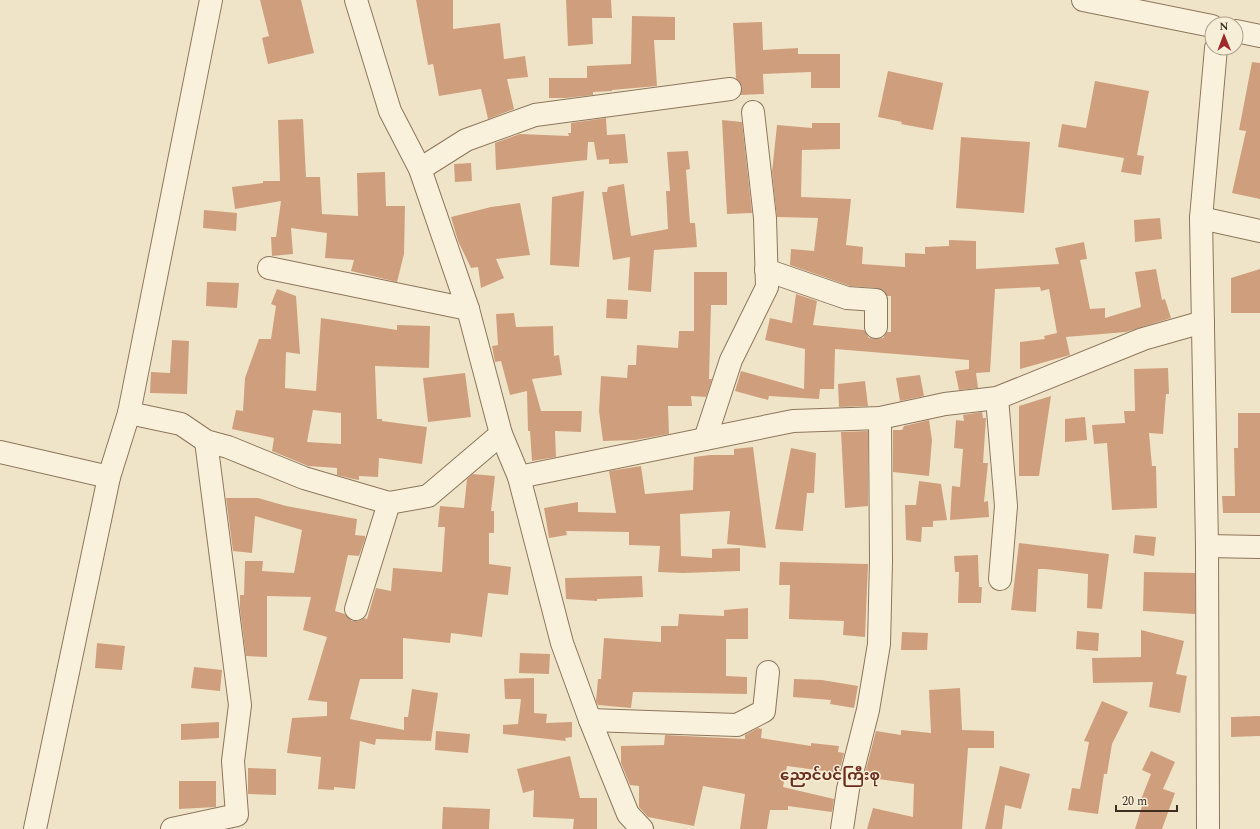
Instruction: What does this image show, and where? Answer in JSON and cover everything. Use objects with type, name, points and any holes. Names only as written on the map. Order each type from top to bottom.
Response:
[{"type":"street","points":[[35,829],[110,477],[129,413],[212,0]]},
{"type":"street","points":[[356,0],[390,111],[420,169],[468,309],[502,434],[519,477],[562,643],[590,720],[628,814],[642,829]]},
{"type":"street","points":[[1083,0],[1204,24]]},
{"type":"street","points":[[1244,33],[1260,36]]},
{"type":"street","points":[[1208,829],[1207,546],[1201,218],[1215,56]]},
{"type":"street","points":[[420,169],[466,140],[535,115],[730,89]]},
{"type":"street","points":[[704,439],[731,360],[767,286],[765,218],[753,112]]},
{"type":"street","points":[[1201,218],[1260,231]]},
{"type":"street","points":[[269,268],[468,309]]},
{"type":"street","points":[[766,270],[847,298],[876,300],[876,327]]},
{"type":"street","points":[[519,477],[793,421],[880,418],[945,404],[996,398],[1143,339],[1203,322]]},
{"type":"street","points":[[996,398],[1006,506],[1000,579]]},
{"type":"street","points":[[129,413],[181,424],[206,441],[228,447],[304,478],[389,503],[428,496],[502,434]]},
{"type":"street","points":[[842,829],[848,789],[868,710],[879,644],[881,560],[880,418]]},
{"type":"street","points":[[172,829],[237,814],[233,761],[240,706],[206,441]]},
{"type":"street","points":[[0,452],[110,477]]},
{"type":"street","points":[[356,609],[389,503]]},
{"type":"street","points":[[1207,546],[1260,547]]},
{"type":"street","points":[[590,720],[737,724],[764,711],[768,672]]},
{"type":"building","points":[[260,0],[301,0],[314,53],[268,64],[262,38],[269,36]]},
{"type":"building","points":[[416,0],[453,0],[453,29],[500,23],[504,59],[525,56],[528,77],[507,79],[514,109],[488,119],[481,89],[439,96],[433,64],[428,65]]},
{"type":"building","points":[[566,0],[611,0],[612,18],[592,18],[593,44],[568,46]]},
{"type":"building","points":[[632,16],[675,17],[675,40],[654,40],[657,86],[593,92],[593,95],[566,98],[549,98],[549,78],[587,78],[587,66],[631,64]]},
{"type":"building","points":[[762,22],[763,50],[798,48],[798,54],[840,54],[840,88],[811,88],[811,72],[763,74],[764,94],[740,95],[742,87],[736,78],[733,23]]},
{"type":"building","points":[[1252,62],[1260,63],[1260,199],[1232,193],[1246,131],[1239,130]]},
{"type":"building","points":[[888,71],[943,83],[933,130],[901,124],[902,122],[878,117]]},
{"type":"building","points":[[1095,81],[1149,91],[1137,155],[1144,156],[1141,175],[1121,172],[1124,158],[1058,147],[1062,124],[1086,128]]},
{"type":"building","points":[[606,118],[607,135],[625,134],[628,163],[609,164],[609,159],[597,160],[594,142],[588,142],[587,160],[496,170],[495,143],[520,134],[569,136],[568,133],[571,133],[571,123]]},
{"type":"building","points":[[303,119],[306,177],[320,177],[322,214],[358,216],[357,173],[385,172],[386,206],[405,206],[404,254],[397,282],[351,271],[354,260],[325,258],[327,233],[291,228],[293,254],[272,256],[271,237],[276,237],[281,201],[235,209],[232,187],[263,183],[263,181],[280,181],[278,120]]},
{"type":"building","points":[[722,120],[742,122],[752,213],[727,214]]},
{"type":"building","points":[[812,123],[840,123],[840,149],[802,150],[801,197],[851,199],[846,245],[863,247],[862,264],[905,267],[905,253],[925,254],[925,247],[949,246],[949,240],[976,241],[976,269],[1059,264],[1055,248],[1084,242],[1087,259],[1080,260],[1090,309],[1105,308],[1105,318],[1141,307],[1135,272],[1156,269],[1162,300],[1165,299],[1171,318],[1126,332],[1066,337],[1070,355],[1020,369],[1020,342],[1045,339],[1044,336],[1057,333],[1049,289],[1041,291],[1040,287],[995,289],[990,372],[976,373],[978,388],[959,390],[955,371],[969,369],[969,360],[835,349],[834,389],[820,389],[819,399],[769,396],[768,400],[735,391],[741,371],[804,389],[805,349],[765,340],[770,318],[792,323],[796,294],[817,301],[813,325],[864,330],[869,338],[876,339],[883,338],[887,332],[891,332],[891,296],[887,296],[883,290],[877,288],[850,286],[790,265],[791,249],[814,251],[818,218],[777,217],[772,172],[777,125],[812,128]]},
{"type":"building","points":[[961,137],[1030,142],[1024,213],[956,208]]},
{"type":"building","points":[[688,151],[690,169],[686,170],[690,223],[695,223],[697,247],[654,250],[651,292],[628,290],[630,257],[613,260],[602,192],[607,192],[608,187],[624,184],[631,236],[668,229],[666,191],[670,191],[667,152]]},
{"type":"building","points":[[471,163],[472,181],[455,182],[454,164]]},
{"type":"building","points":[[584,191],[579,267],[550,265],[552,197]]},
{"type":"building","points":[[520,203],[530,255],[496,259],[504,278],[481,288],[478,267],[471,268],[458,241],[451,217],[491,207]]},
{"type":"building","points":[[204,210],[237,213],[236,231],[203,228]]},
{"type":"building","points":[[1160,218],[1162,239],[1135,242],[1134,220]]},
{"type":"building","points":[[1260,269],[1260,313],[1231,313],[1231,278]]},
{"type":"building","points":[[694,272],[727,272],[727,305],[711,305],[709,379],[712,379],[706,397],[691,396],[692,406],[668,406],[669,434],[635,440],[603,441],[599,411],[601,376],[627,378],[628,365],[636,365],[637,345],[678,348],[679,331],[694,331]]},
{"type":"building","points":[[207,282],[239,283],[237,308],[206,306]]},
{"type":"building","points":[[277,289],[296,296],[300,354],[286,352],[285,388],[316,391],[321,318],[397,330],[397,325],[430,326],[429,368],[375,366],[377,419],[427,427],[422,464],[379,458],[378,477],[359,476],[359,480],[353,479],[337,475],[337,468],[308,466],[272,451],[274,438],[232,429],[236,410],[243,411],[245,378],[259,339],[271,339],[276,306],[271,304]],"holes":[[[313,410],[341,413],[341,444],[307,442]]]},
{"type":"building","points":[[607,299],[628,300],[627,319],[606,318]]},
{"type":"building","points":[[514,313],[516,327],[553,326],[554,356],[559,355],[562,375],[532,379],[541,411],[582,411],[581,432],[555,431],[556,457],[532,461],[530,431],[528,431],[527,391],[510,395],[501,361],[495,362],[492,346],[498,345],[496,314]]},
{"type":"building","points":[[172,340],[189,341],[187,394],[150,393],[151,372],[170,373]]},
{"type":"building","points":[[1168,368],[1169,394],[1166,394],[1163,434],[1149,433],[1152,466],[1156,466],[1157,508],[1112,510],[1107,443],[1094,444],[1092,425],[1125,423],[1124,411],[1135,411],[1134,369]]},
{"type":"building","points":[[465,373],[471,417],[428,422],[423,378]]},
{"type":"building","points":[[920,375],[924,396],[900,401],[896,378]]},
{"type":"building","points":[[865,381],[868,406],[839,407],[838,384]]},
{"type":"building","points":[[1051,396],[1039,476],[1019,476],[1019,406]]},
{"type":"building","points":[[982,412],[983,418],[986,418],[983,463],[988,463],[984,502],[988,501],[989,517],[950,520],[952,486],[960,487],[963,449],[954,448],[956,420],[964,421],[963,415]]},
{"type":"building","points":[[1238,413],[1260,413],[1260,513],[1223,513],[1222,496],[1235,496],[1234,448],[1238,448]]},
{"type":"building","points":[[1085,417],[1087,440],[1065,442],[1065,419]]},
{"type":"building","points":[[929,420],[932,440],[929,476],[893,472],[893,430],[902,430],[904,426]]},
{"type":"building","points":[[868,431],[868,506],[845,508],[841,432]]},
{"type":"building","points":[[753,447],[766,548],[727,544],[730,511],[680,514],[681,556],[712,558],[712,549],[740,548],[740,571],[683,573],[658,572],[660,546],[629,545],[629,532],[566,531],[567,535],[549,538],[544,508],[578,502],[578,512],[616,513],[609,471],[641,466],[645,494],[693,490],[694,457],[734,455],[734,449]]},
{"type":"building","points":[[791,448],[816,453],[814,493],[807,493],[803,531],[775,529]]},
{"type":"building","points":[[473,474],[495,476],[491,511],[494,511],[494,533],[489,533],[489,564],[511,567],[508,595],[488,593],[482,637],[451,633],[450,643],[403,638],[403,679],[360,679],[350,719],[404,730],[404,717],[408,717],[412,689],[438,693],[431,741],[376,739],[375,745],[360,741],[355,789],[334,787],[334,790],[318,789],[321,757],[287,753],[292,718],[327,716],[327,702],[308,700],[327,637],[303,630],[311,597],[267,596],[267,657],[246,656],[240,609],[240,595],[244,595],[245,561],[263,561],[262,571],[294,573],[302,530],[255,516],[252,553],[233,551],[226,498],[258,498],[286,506],[357,519],[355,535],[365,536],[365,539],[359,556],[348,555],[335,611],[345,614],[352,621],[358,621],[364,618],[367,619],[376,588],[391,591],[393,568],[442,572],[445,527],[438,527],[440,506],[464,508],[467,479]]},
{"type":"building","points":[[919,481],[941,484],[947,520],[933,521],[933,527],[922,527],[921,542],[906,540],[905,505],[916,505]]},
{"type":"building","points":[[1135,535],[1156,537],[1154,556],[1133,553]]},
{"type":"building","points":[[1019,543],[1109,554],[1102,609],[1087,608],[1088,574],[1038,569],[1036,612],[1011,610]]},
{"type":"building","points":[[978,555],[979,587],[982,587],[981,603],[958,603],[959,572],[955,572],[954,556]]},
{"type":"building","points":[[780,562],[868,564],[865,637],[843,635],[844,621],[789,619],[790,585],[779,585]]},
{"type":"building","points":[[1144,572],[1195,573],[1195,614],[1143,611]]},
{"type":"building","points":[[642,576],[643,597],[597,599],[597,601],[566,599],[565,578]]},
{"type":"building","points":[[748,608],[748,639],[726,639],[726,676],[747,677],[747,694],[633,692],[631,708],[598,705],[596,701],[598,679],[601,679],[604,638],[661,642],[661,626],[678,626],[679,614],[724,616],[724,610]]},
{"type":"building","points":[[1141,630],[1184,641],[1176,674],[1187,676],[1180,713],[1149,707],[1153,682],[1093,683],[1092,658],[1141,657]]},
{"type":"building","points":[[1077,631],[1099,633],[1098,651],[1076,649]]},
{"type":"building","points":[[902,632],[928,633],[927,650],[901,650]]},
{"type":"building","points":[[97,643],[125,646],[122,670],[95,668]]},
{"type":"building","points":[[520,653],[550,654],[549,674],[519,673]]},
{"type":"building","points":[[194,667],[222,670],[220,691],[191,688]]},
{"type":"building","points":[[534,678],[534,713],[547,714],[546,723],[572,722],[572,737],[565,738],[566,741],[503,734],[503,725],[518,724],[521,699],[505,699],[504,679]]},
{"type":"building","points":[[794,679],[822,680],[858,686],[854,708],[830,704],[831,700],[793,697]]},
{"type":"building","points":[[960,688],[962,730],[994,731],[994,748],[968,748],[962,829],[867,829],[873,808],[913,817],[914,784],[864,777],[876,731],[901,735],[901,730],[931,733],[929,690]]},
{"type":"building","points":[[1102,701],[1128,712],[1112,744],[1107,774],[1104,774],[1098,814],[1068,810],[1072,788],[1080,789],[1089,742],[1084,741]]},
{"type":"building","points":[[1260,716],[1260,736],[1231,737],[1231,717]]},
{"type":"building","points":[[219,722],[219,738],[181,740],[181,724]]},
{"type":"building","points":[[758,728],[762,729],[761,738],[811,746],[811,743],[839,746],[838,752],[844,753],[839,773],[787,766],[783,787],[834,799],[832,812],[788,806],[788,810],[770,810],[767,829],[740,829],[745,794],[703,786],[694,826],[648,817],[639,807],[639,786],[630,785],[621,763],[621,746],[664,745],[665,735],[745,739],[745,735]]},
{"type":"building","points":[[436,731],[470,734],[468,753],[435,750]]},
{"type":"building","points":[[1151,751],[1175,762],[1163,789],[1175,793],[1162,829],[1135,829],[1143,803],[1140,802],[1151,774],[1142,770]]},
{"type":"building","points":[[570,756],[580,798],[597,798],[597,829],[573,829],[574,819],[533,817],[534,790],[523,793],[517,769]]},
{"type":"building","points":[[1000,766],[1030,774],[1021,809],[1005,805],[1002,829],[985,829]]},
{"type":"building","points":[[248,768],[276,769],[276,795],[248,794]]},
{"type":"building","points":[[179,781],[216,781],[216,807],[179,809]]},
{"type":"building","points":[[443,807],[490,809],[489,829],[442,829]]},
{"type":"district","name":"ညောင်ပင်ကြီးစု","points":[[830,775]]}]
